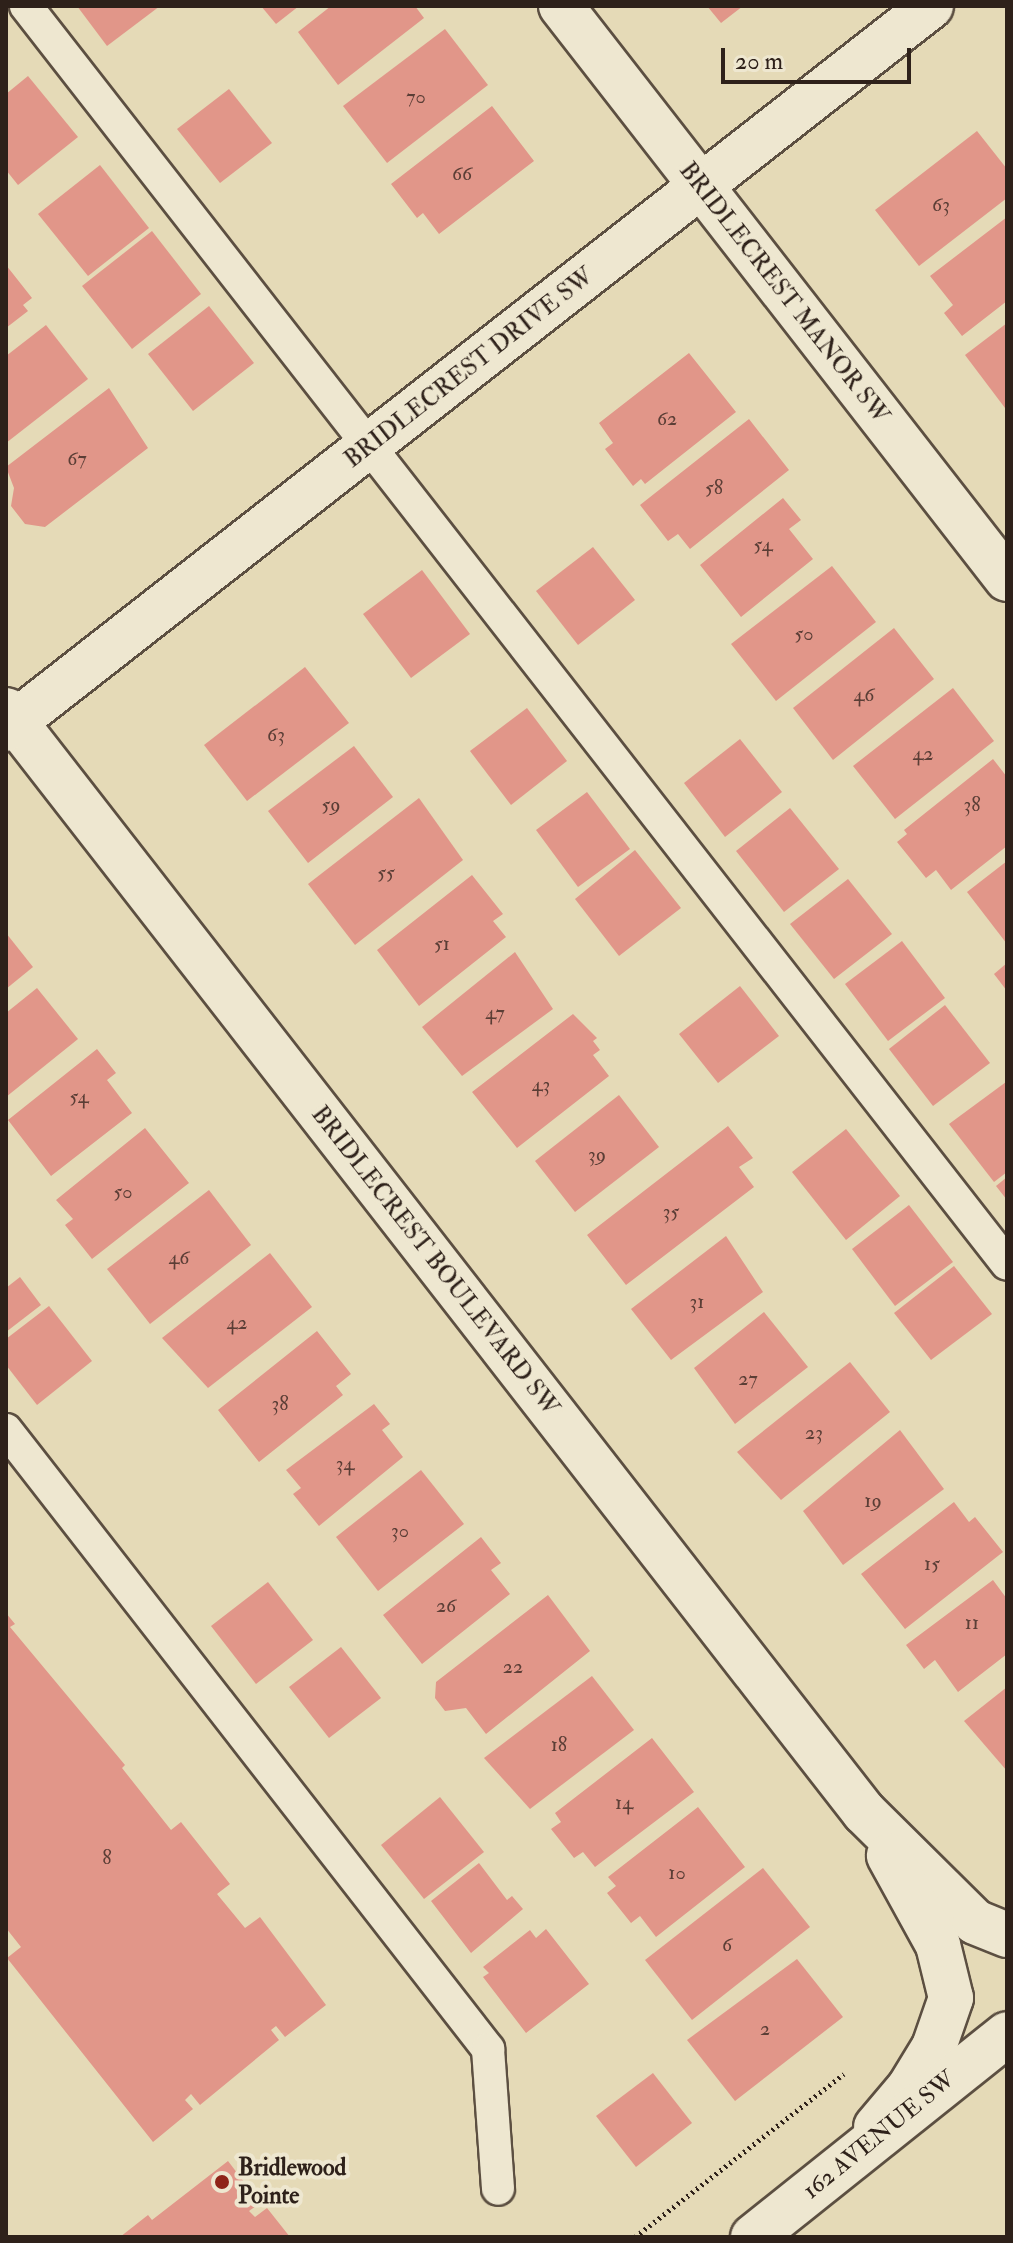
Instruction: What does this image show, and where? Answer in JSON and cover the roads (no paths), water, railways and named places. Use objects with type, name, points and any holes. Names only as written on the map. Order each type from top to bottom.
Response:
[{"type":"street","name":"BRIDLECREST MANOR SW","points":[[561,6],[1007,579]]},
{"type":"street","name":"BRIDLECREST DRIVE SW","points":[[9,720],[369,446],[931,6]]},
{"type":"street","name":"BRIDLECREST BOULEVARD SW","points":[[9,720],[864,1812]]},
{"type":"street","points":[[864,1812],[975,1922],[1007,1935]]},
{"type":"street","points":[[849,2158],[909,2088],[934,2047],[951,1998],[938,1945],[864,1812]]},
{"type":"street","name":"162 AVENUE SW","points":[[753,2237],[1007,2034]]},
{"type":"lane","points":[[26,6],[1007,1264]]},
{"type":"lane","points":[[6,1430],[488,2049],[498,2189]]},
{"type":"place","name":"Bridlewood Pointe","points":[[222,2182]]}]
